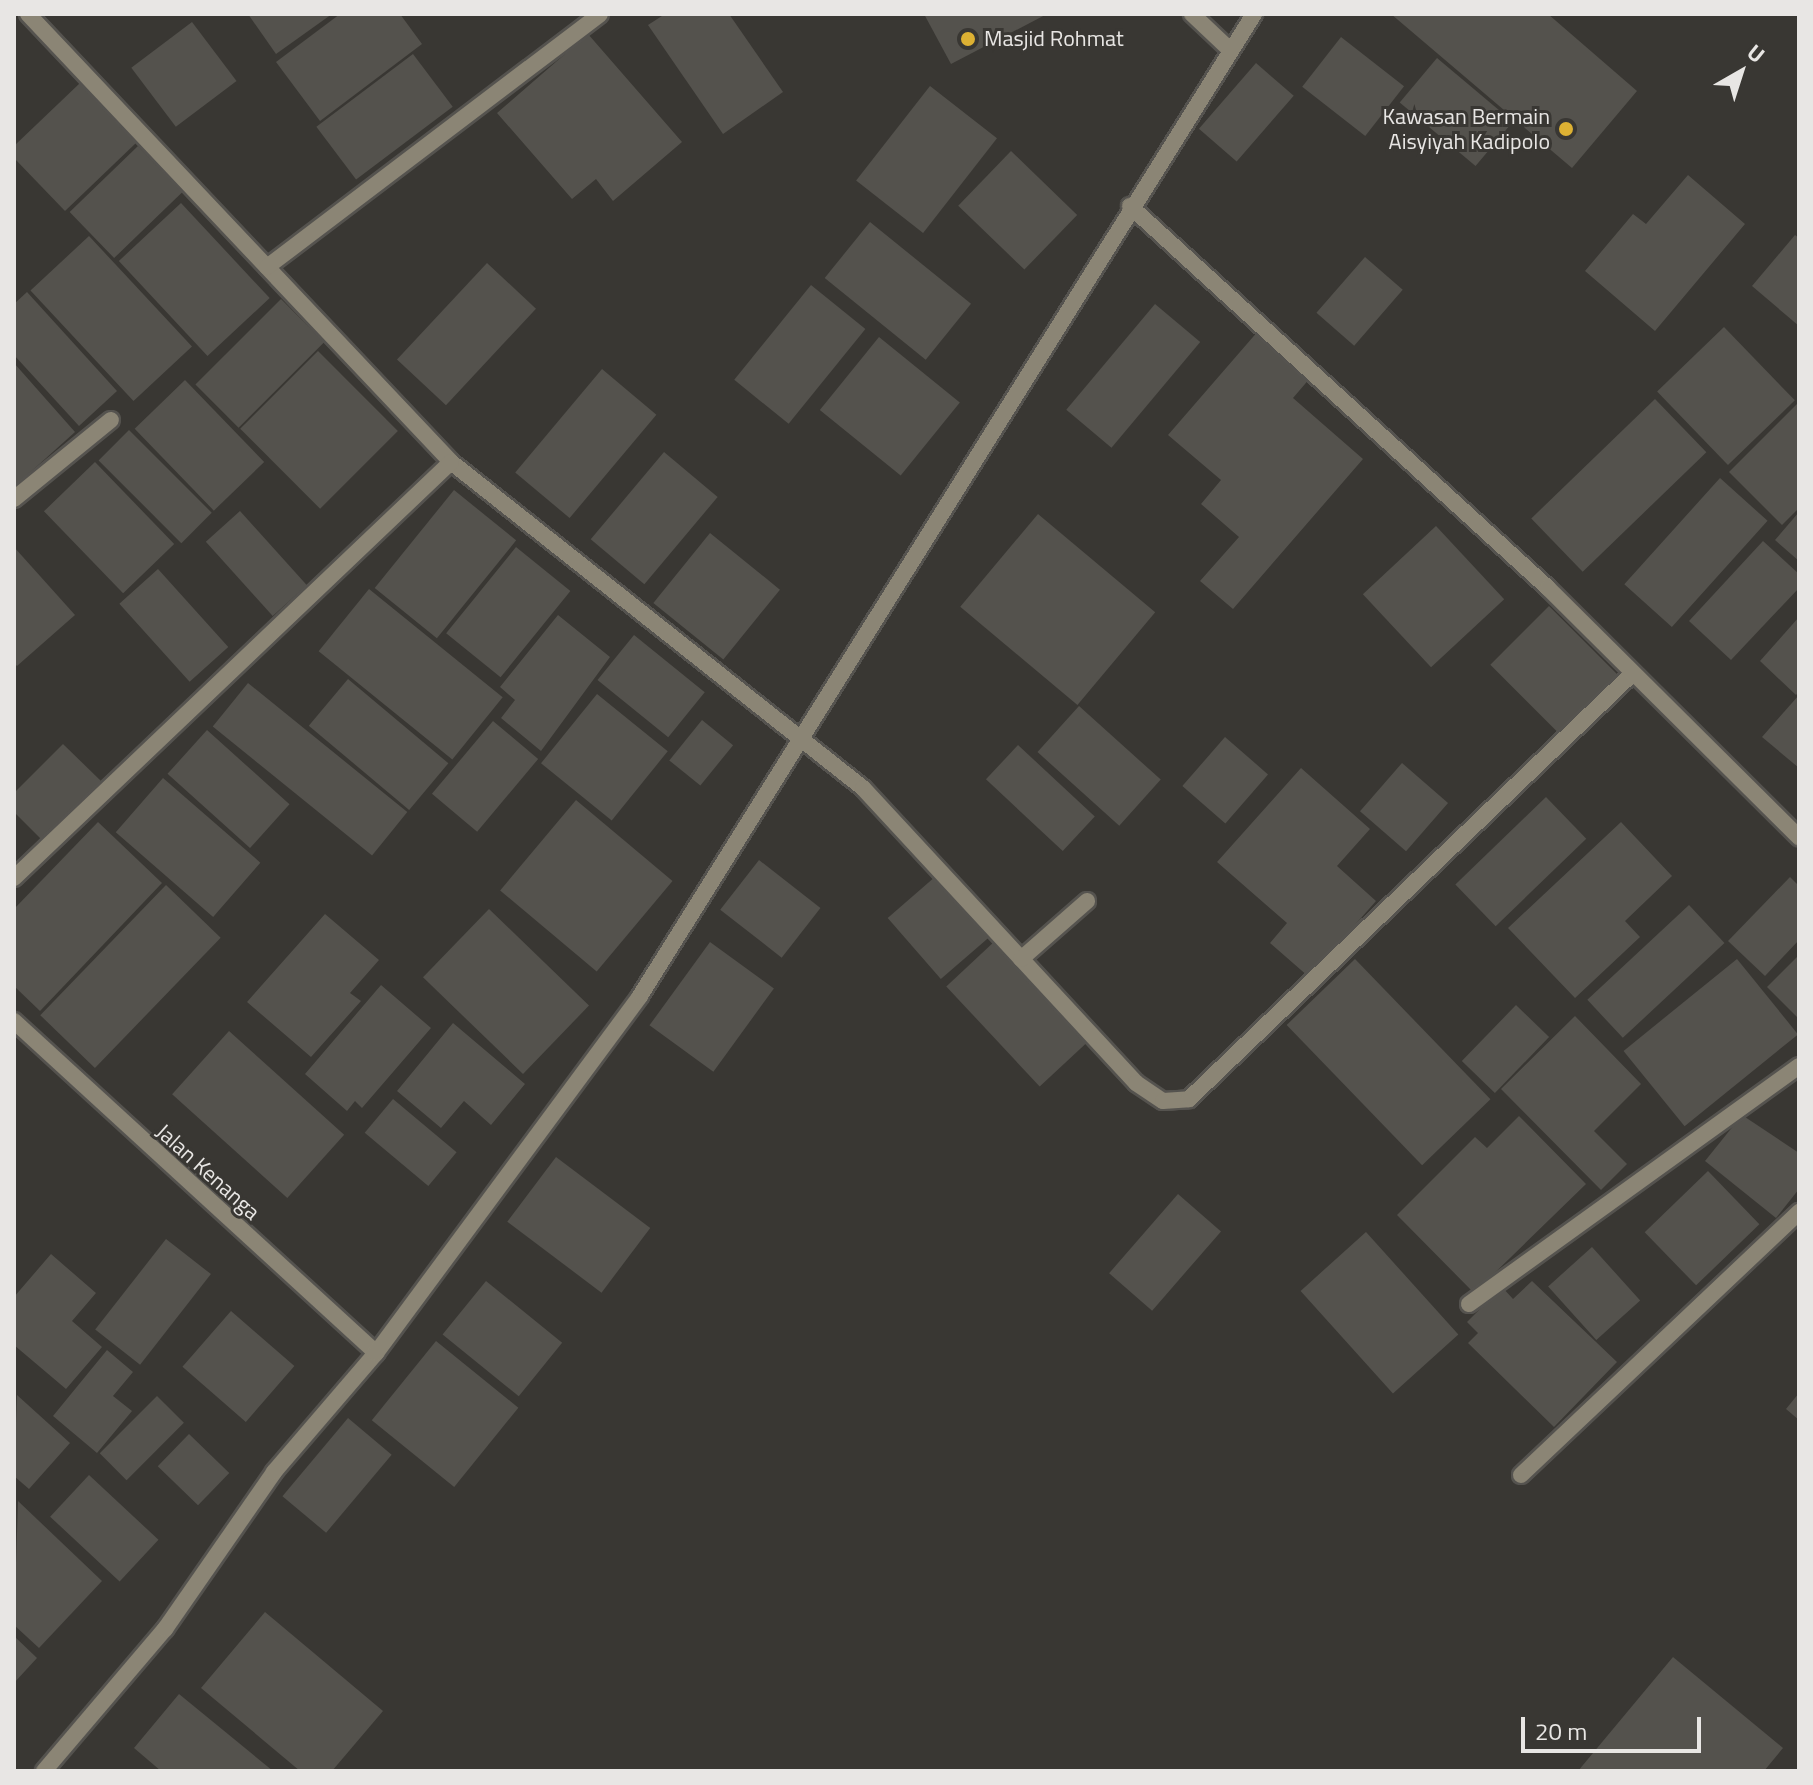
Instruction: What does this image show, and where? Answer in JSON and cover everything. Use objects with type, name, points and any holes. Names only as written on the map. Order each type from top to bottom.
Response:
[{"type":"street","points":[[28,14],[451,462],[804,738],[863,788],[1136,1083],[1163,1101],[1189,1099],[1633,673]]},
{"type":"street","points":[[267,267],[600,14]]},
{"type":"street","points":[[1192,14],[1229,49]]},
{"type":"street","points":[[44,1771],[165,1629],[274,1472],[376,1353],[640,996],[804,738],[827,688],[1254,14]]},
{"type":"street","points":[[1130,206],[1633,673],[1799,837]]},
{"type":"street","points":[[14,499],[111,420]]},
{"type":"street","points":[[14,878],[451,462]]},
{"type":"street","points":[[1021,959],[1087,901]]},
{"type":"street","name":"Jalan Kenanga","points":[[14,1021],[376,1353]]},
{"type":"street","points":[[1469,1304],[1799,1066]]},
{"type":"street","points":[[1521,1475],[1799,1212]]},
{"type":"building","points":[[248,14],[332,14],[276,54]]},
{"type":"building","points":[[340,14],[400,14],[422,44],[320,121],[276,62]]},
{"type":"building","points":[[665,14],[729,14],[783,92],[723,134],[648,25]]},
{"type":"building","name":"Masjid Rohmat","points":[[924,14],[1047,14],[951,64]]},
{"type":"building","name":"Kawasan Bermain Aisyiyah Kadipolo","points":[[1391,14],[1548,14],[1637,91],[1572,168]]},
{"type":"building","points":[[192,22],[237,81],[176,127],[131,68]]},
{"type":"building","points":[[588,34],[682,142],[613,201],[596,179],[572,199],[497,113]]},
{"type":"building","points":[[1341,37],[1404,86],[1365,136],[1302,87]]},
{"type":"building","points":[[413,54],[453,107],[356,180],[316,127]]},
{"type":"building","points":[[1437,58],[1513,122],[1476,166],[1400,102]]},
{"type":"building","points":[[1256,63],[1294,96],[1237,161],[1199,129]]},
{"type":"building","points":[[80,83],[137,142],[65,211],[14,158],[14,146]]},
{"type":"building","points":[[930,86],[997,138],[923,233],[856,181]]},
{"type":"building","points":[[138,146],[182,192],[114,258],[70,212]]},
{"type":"building","points":[[1011,151],[1077,215],[1024,270],[958,206]]},
{"type":"building","points":[[1688,175],[1745,224],[1655,331],[1585,271],[1633,214],[1646,224]]},
{"type":"building","points":[[181,203],[270,298],[207,356],[119,261]]},
{"type":"building","points":[[870,222],[971,304],[926,360],[825,278]]},
{"type":"building","points":[[1795,235],[1799,238],[1799,326],[1752,286]]},
{"type":"building","points":[[89,236],[192,346],[133,401],[30,291]]},
{"type":"building","points":[[1365,257],[1403,290],[1354,346],[1316,313]]},
{"type":"building","points":[[487,263],[536,309],[446,405],[397,360]]},
{"type":"building","points":[[811,285],[865,329],[789,424],[734,380]]},
{"type":"building","points":[[27,292],[117,391],[79,426],[14,355],[14,304]]},
{"type":"building","points":[[281,299],[324,342],[239,428],[195,385]]},
{"type":"building","points":[[1155,304],[1200,342],[1111,448],[1066,410]]},
{"type":"building","points":[[1724,327],[1795,400],[1728,465],[1657,392]]},
{"type":"building","points":[[1259,330],[1311,377],[1293,398],[1363,459],[1233,609],[1200,581],[1239,537],[1201,504],[1221,480],[1168,435]]},
{"type":"building","points":[[879,337],[960,402],[901,476],[820,410]]},
{"type":"building","points":[[318,351],[398,431],[320,509],[240,429]]},
{"type":"building","points":[[14,363],[75,432],[14,487]]},
{"type":"building","points":[[602,369],[656,415],[570,518],[515,472]]},
{"type":"building","points":[[185,380],[264,462],[214,511],[135,429]]},
{"type":"building","points":[[1655,399],[1706,452],[1583,572],[1531,518]]},
{"type":"building","points":[[1799,402],[1799,508],[1782,525],[1729,472]]},
{"type":"building","points":[[129,430],[212,513],[181,543],[99,460]]},
{"type":"building","points":[[664,452],[718,497],[644,584],[591,539]]},
{"type":"building","points":[[95,462],[174,544],[123,593],[44,511]]},
{"type":"building","points":[[1720,478],[1768,521],[1672,627],[1624,584]]},
{"type":"building","points":[[454,490],[516,540],[437,638],[375,588]]},
{"type":"building","points":[[240,511],[307,585],[273,616],[206,542]]},
{"type":"building","points":[[1799,512],[1799,561],[1775,540]]},
{"type":"building","points":[[1038,514],[1155,612],[1077,705],[960,607]]},
{"type":"building","points":[[1436,526],[1504,599],[1431,667],[1363,594]]},
{"type":"building","points":[[710,533],[780,590],[723,660],[653,603]]},
{"type":"building","points":[[1763,541],[1799,574],[1799,588],[1731,660],[1689,621]]},
{"type":"building","points":[[14,547],[75,615],[17,666],[14,663]]},
{"type":"building","points":[[516,547],[570,591],[501,677],[446,633]]},
{"type":"building","points":[[158,569],[228,647],[190,682],[119,604]]},
{"type":"building","points":[[369,589],[503,697],[452,759],[319,651]]},
{"type":"building","points":[[1549,606],[1620,677],[1561,735],[1490,665]]},
{"type":"building","points":[[558,615],[610,657],[541,751],[501,718],[515,700],[500,687]]},
{"type":"building","points":[[1799,617],[1799,692],[1796,695],[1760,661]]},
{"type":"building","points":[[634,635],[705,692],[668,737],[597,680]]},
{"type":"building","points":[[348,679],[448,763],[409,810],[309,726]]},
{"type":"building","points":[[248,683],[407,812],[372,856],[213,727]]},
{"type":"building","points":[[597,694],[668,751],[612,820],[541,763]]},
{"type":"building","points":[[1799,695],[1799,768],[1762,737]]},
{"type":"building","points":[[1079,706],[1161,780],[1119,826],[1038,752]]},
{"type":"building","points":[[702,720],[733,745],[700,786],[669,760]]},
{"type":"building","points":[[493,721],[538,759],[477,832],[432,794]]},
{"type":"building","points":[[207,730],[289,804],[250,848],[168,774]]},
{"type":"building","points":[[1225,737],[1268,774],[1225,823],[1182,786]]},
{"type":"building","points":[[63,744],[101,781],[43,841],[14,812],[14,793]]},
{"type":"building","points":[[1018,745],[1095,817],[1063,851],[986,779]]},
{"type":"building","points":[[1402,763],[1448,803],[1406,851],[1360,811]]},
{"type":"building","points":[[1301,768],[1370,829],[1337,866],[1376,901],[1309,977],[1270,943],[1287,923],[1217,862]]},
{"type":"building","points":[[163,778],[260,863],[213,917],[116,832]]},
{"type":"building","points":[[1546,797],[1586,839],[1496,926],[1455,885]]},
{"type":"building","points":[[576,800],[673,881],[597,971],[500,890]]},
{"type":"building","points":[[98,822],[162,883],[40,1011],[14,986],[14,909]]},
{"type":"building","points":[[1621,822],[1672,876],[1625,921],[1640,937],[1575,998],[1508,928]]},
{"type":"building","points":[[759,860],[820,908],[782,958],[720,910]]},
{"type":"building","points":[[936,876],[989,937],[941,979],[888,918]]},
{"type":"building","points":[[1790,877],[1799,886],[1799,940],[1765,976],[1728,941]]},
{"type":"building","points":[[166,885],[221,938],[95,1068],[40,1015]]},
{"type":"building","points":[[1689,905],[1724,943],[1623,1038],[1587,1000]]},
{"type":"building","points":[[489,909],[589,1006],[523,1074],[423,977]]},
{"type":"building","points":[[325,914],[379,960],[350,993],[361,1001],[311,1057],[247,1002]]},
{"type":"building","points":[[996,940],[1089,1040],[1040,1087],[946,986]]},
{"type":"building","points":[[710,942],[774,988],[713,1072],[649,1025]]},
{"type":"building","points":[[1799,955],[1799,1019],[1767,987]]},
{"type":"building","points":[[1355,959],[1490,1099],[1422,1165],[1287,1025]]},
{"type":"building","points":[[1737,959],[1798,1034],[1685,1126],[1624,1051]]},
{"type":"building","points":[[381,985],[431,1028],[362,1108],[355,1101],[347,1111],[305,1074]]},
{"type":"building","points":[[1516,1005],[1549,1037],[1495,1093],[1462,1061]]},
{"type":"building","points":[[1575,1016],[1641,1084],[1594,1131],[1627,1164],[1601,1190],[1501,1089]]},
{"type":"building","points":[[453,1023],[525,1084],[491,1125],[464,1101],[441,1128],[397,1091]]},
{"type":"building","points":[[229,1031],[344,1135],[287,1198],[172,1094]]},
{"type":"building","points":[[393,1099],[457,1152],[428,1186],[365,1133]]},
{"type":"building","points":[[1742,1115],[1799,1153],[1799,1189],[1776,1218],[1705,1161]]},
{"type":"building","points":[[1519,1116],[1586,1184],[1474,1293],[1397,1215],[1475,1137],[1487,1148]]},
{"type":"building","points":[[556,1157],[650,1228],[601,1293],[507,1222]]},
{"type":"building","points":[[1708,1171],[1759,1224],[1696,1285],[1645,1232]]},
{"type":"building","points":[[1178,1194],[1221,1231],[1152,1311],[1109,1273]]},
{"type":"building","points":[[1366,1232],[1458,1335],[1393,1393],[1301,1291]]},
{"type":"building","points":[[166,1239],[211,1274],[140,1365],[95,1330]]},
{"type":"building","points":[[1592,1247],[1640,1301],[1596,1340],[1548,1286]]},
{"type":"building","points":[[51,1254],[96,1293],[72,1321],[102,1347],[66,1389],[14,1345],[14,1297]]},
{"type":"building","points":[[486,1281],[562,1343],[519,1396],[443,1335]]},
{"type":"building","points":[[1532,1281],[1617,1362],[1554,1427],[1468,1343],[1478,1333],[1467,1322],[1502,1287],[1513,1299]]},
{"type":"building","points":[[231,1311],[294,1366],[246,1422],[182,1367]]},
{"type":"building","points":[[436,1341],[518,1408],[454,1487],[372,1420]]},
{"type":"building","points":[[107,1350],[133,1372],[113,1396],[132,1411],[97,1453],[53,1416]]},
{"type":"building","points":[[1799,1393],[1799,1420],[1786,1409]]},
{"type":"building","points":[[17,1395],[70,1443],[29,1489],[14,1476]]},
{"type":"building","points":[[157,1396],[184,1423],[127,1480],[100,1453]]},
{"type":"building","points":[[348,1418],[392,1455],[326,1533],[282,1496]]},
{"type":"building","points":[[189,1434],[229,1473],[198,1505],[158,1466]]},
{"type":"building","points":[[89,1475],[158,1540],[120,1581],[50,1517]]},
{"type":"building","points":[[18,1501],[102,1581],[39,1648],[14,1625]]},
{"type":"building","points":[[265,1612],[383,1711],[332,1771],[300,1771],[201,1688]]},
{"type":"building","points":[[14,1636],[37,1658],[14,1683]]},
{"type":"building","points":[[1673,1657],[1783,1748],[1764,1771],[1578,1771]]},
{"type":"building","points":[[179,1694],[273,1771],[161,1771],[134,1748]]},
{"type":"place","name":"Masjid Rohmat","points":[[968,39]]},
{"type":"place","name":"Kawasan Bermain Aisyiyah Kadipolo","points":[[1566,129]]}]
